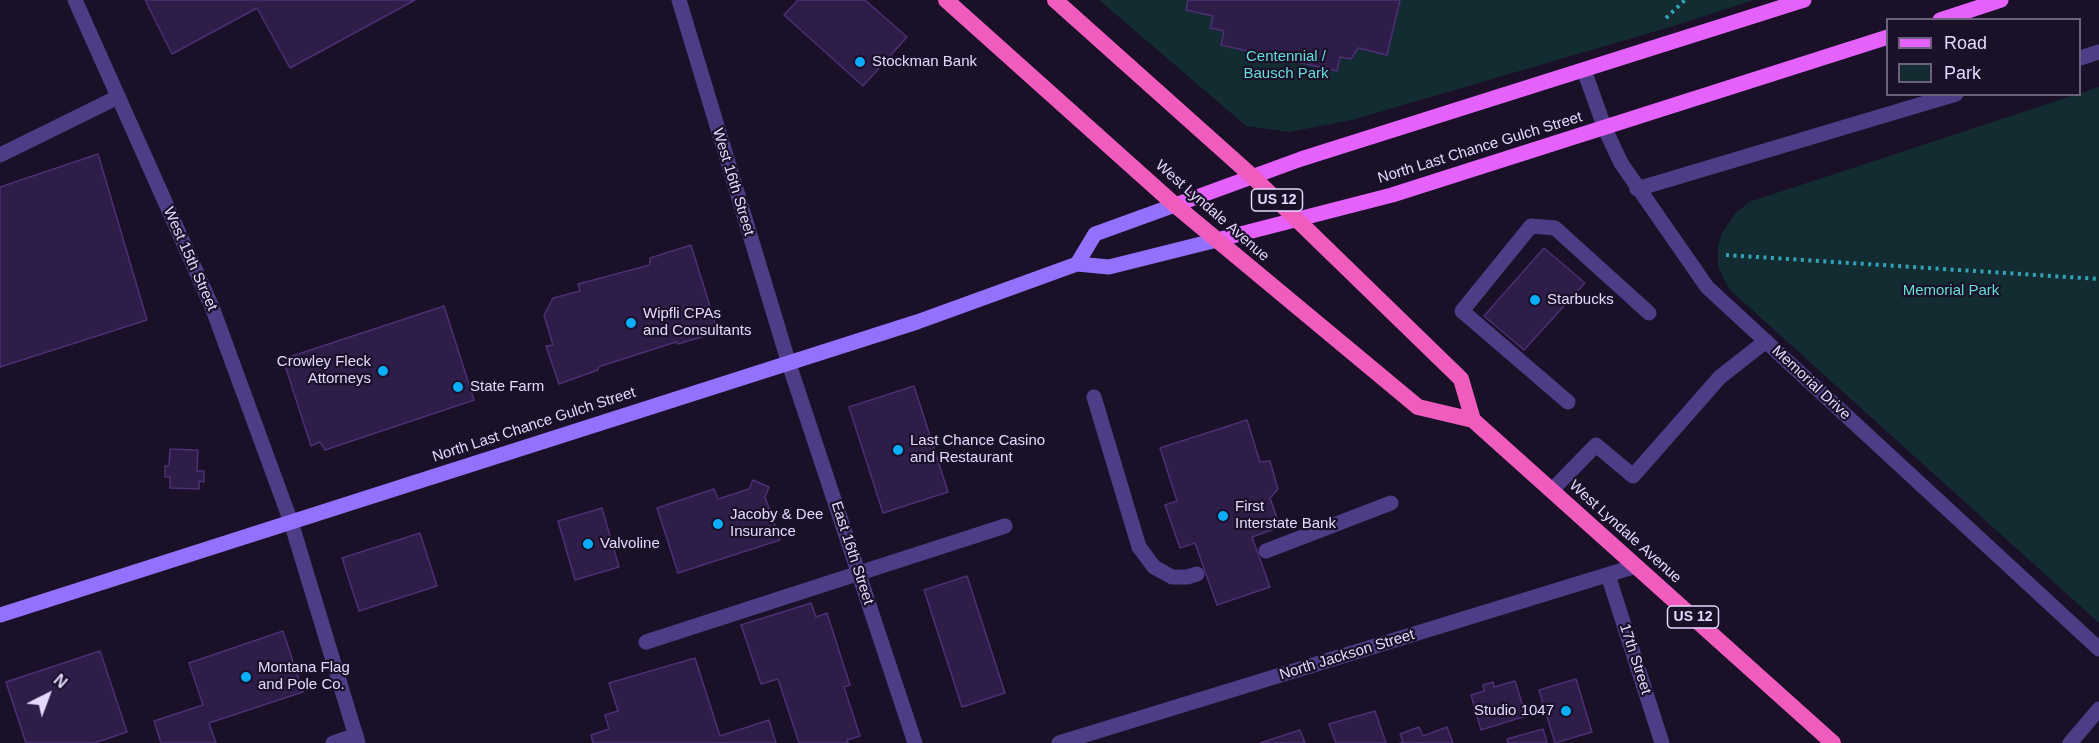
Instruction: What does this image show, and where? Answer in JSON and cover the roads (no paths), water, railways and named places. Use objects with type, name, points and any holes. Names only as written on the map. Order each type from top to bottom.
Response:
[{"type":"highway","name":"West Lyndale Avenue","points":[[946,0],[1175,205],[1418,407],[1473,420],[1833,743]]},
{"type":"highway","name":"US 12","points":[[1055,0],[1253,177],[1461,379],[1473,420]]},
{"type":"main road","points":[[1077,264],[1095,234],[1301,159],[1804,0]]},
{"type":"main road","points":[[1946,18],[2001,0]]},
{"type":"main road","name":"North Last Chance Gulch Street","points":[[0,615],[789,364],[917,322],[1077,264],[1108,267],[1392,195],[1605,129],[1886,37]]},
{"type":"street","name":"West 15th Street","points":[[75,0],[212,307],[291,522],[357,739]]},
{"type":"street","name":"West 16th Street","points":[[679,0],[789,364]]},
{"type":"street","points":[[2081,57],[2099,52]]},
{"type":"street","name":"Memorial Drive","points":[[1584,70],[1605,129],[1637,189],[1707,287],[2099,649]]},
{"type":"street","points":[[1637,189],[1949,96]]},
{"type":"street","points":[[0,155],[118,97]]},
{"type":"street","points":[[1568,402],[1462,311],[1531,226],[1555,228],[1649,313]]},
{"type":"street","points":[[1552,490],[1596,445],[1633,476],[1720,377],[1766,341]]},
{"type":"street","name":"East 16th Street","points":[[789,364],[915,743]]},
{"type":"street","points":[[1094,397],[1139,547],[1154,567],[1172,577],[1197,574]]},
{"type":"street","points":[[1266,551],[1307,538],[1391,503]]},
{"type":"street","points":[[646,642],[1005,526]]},
{"type":"street","name":"North Jackson Street","points":[[1059,743],[1636,566]]},
{"type":"street","name":"17th Street","points":[[1608,575],[1662,743]]},
{"type":"street","points":[[2070,743],[2099,709]]},
{"type":"street","points":[[333,743],[357,739]]},
{"type":"place","name":"Stockman Bank","points":[[860,62]]},
{"type":"place","name":"Starbucks","points":[[1535,300]]},
{"type":"place","name":"Wipfli CPAs and Consultants","points":[[631,323]]},
{"type":"place","name":"Crowley Fleck Attorneys","points":[[383,371]]},
{"type":"place","name":"State Farm","points":[[458,387]]},
{"type":"place","name":"Last Chance Casino and Restaurant","points":[[898,450]]},
{"type":"place","name":"First Interstate Bank","points":[[1223,516]]},
{"type":"place","name":"Jacoby & Dee Insurance","points":[[718,524]]},
{"type":"place","name":"Valvoline","points":[[588,544]]},
{"type":"place","name":"Montana Flag and Pole Co.","points":[[246,677]]},
{"type":"place","name":"Studio 1047","points":[[1566,711]]},
{"type":"park label","name":"Centennial / Bausch Park","points":[[1286,66]]},
{"type":"park label","name":"Memorial Park","points":[[1951,291]]}]
